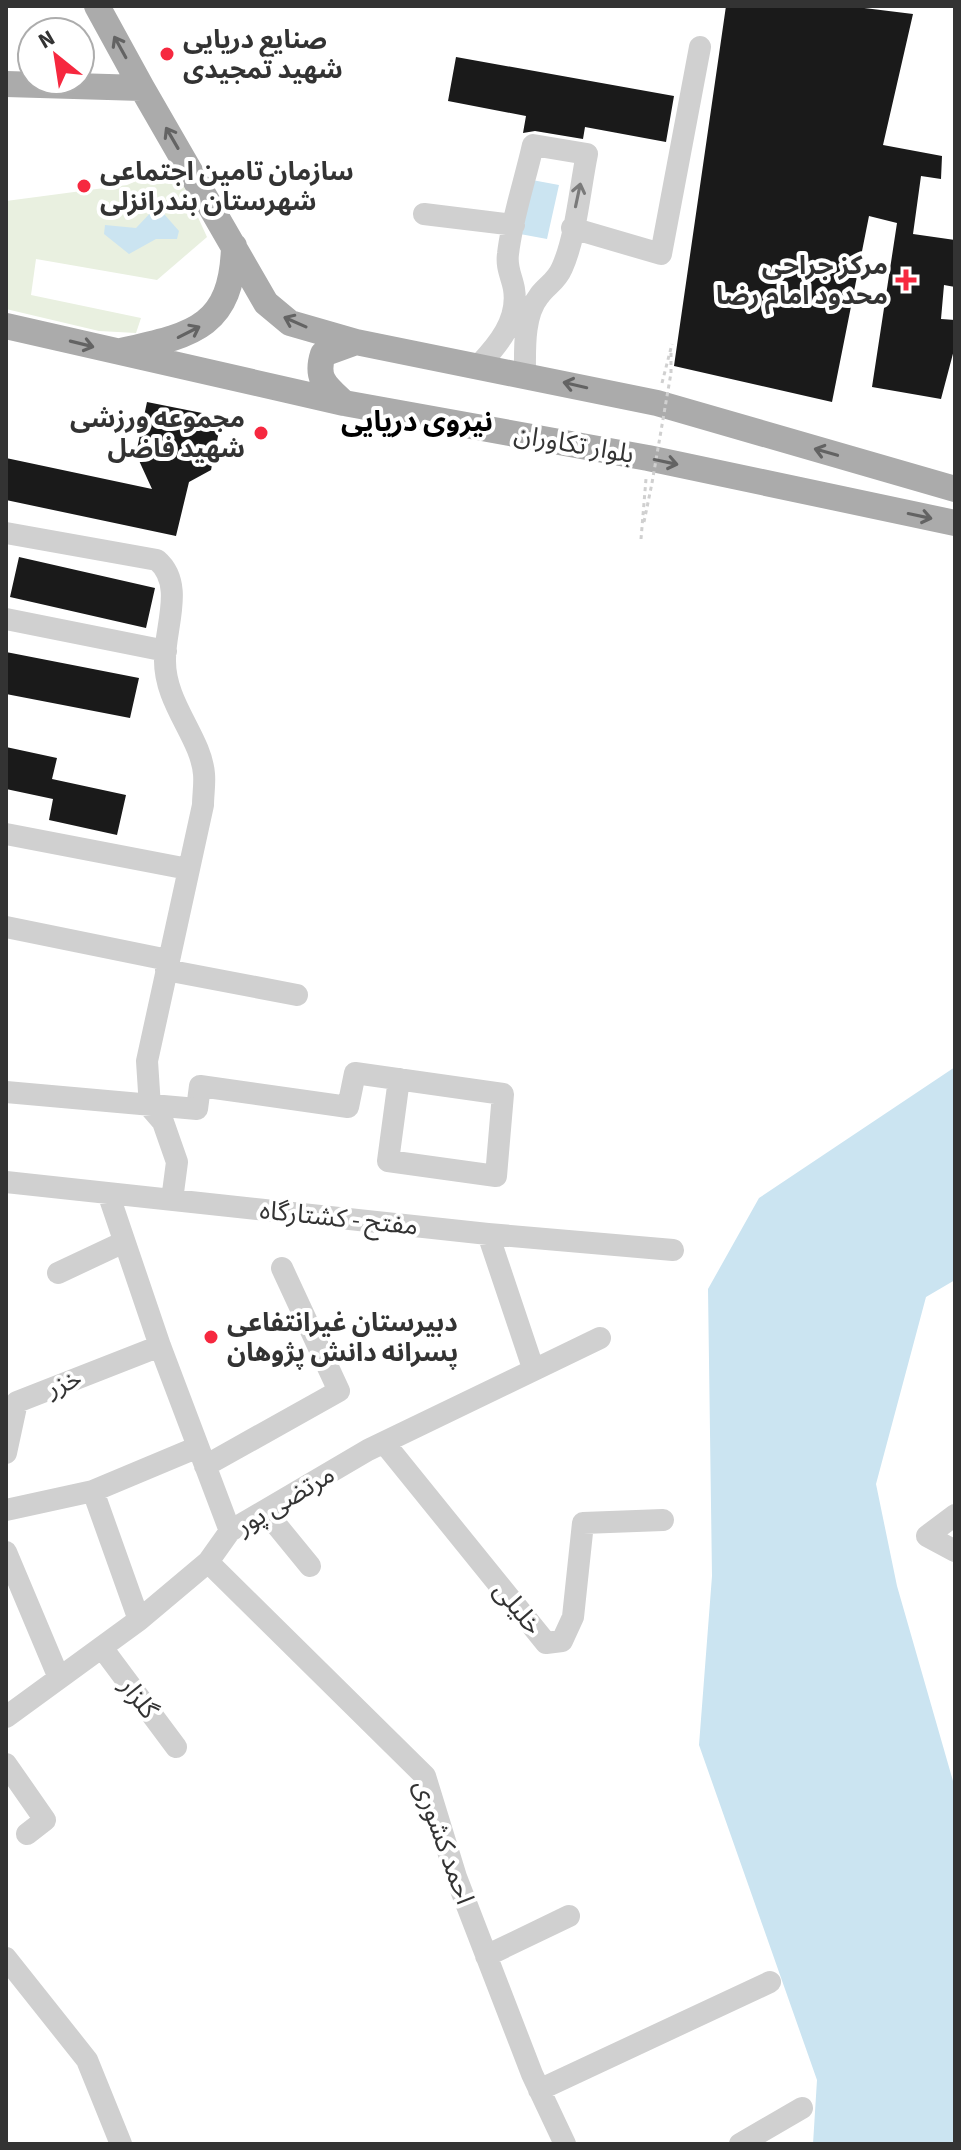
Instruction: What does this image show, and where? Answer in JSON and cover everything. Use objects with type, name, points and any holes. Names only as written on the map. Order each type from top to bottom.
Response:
[{"type":"main road","points":[[97,6],[266,303],[290,323],[356,342],[657,403],[955,489]]},
{"type":"main road","points":[[6,84],[142,88]]},
{"type":"main road","points":[[114,352],[183,337],[210,321],[222,307],[231,282],[234,246]]},
{"type":"main road","name":"بلوار تکاوران","points":[[6,326],[650,470],[955,523]]},
{"type":"main road","points":[[344,403],[321,382],[319,368],[323,354],[356,342]]},
{"type":"street","points":[[572,228],[661,254],[700,47]]},
{"type":"street","points":[[479,365],[501,340],[513,314],[514,289],[508,275],[507,255],[533,145],[587,154],[563,266],[553,285],[539,296],[531,317],[525,340],[525,374]]},
{"type":"street","points":[[424,214],[514,225]]},
{"type":"street","points":[[6,533],[157,560],[168,569],[172,585],[166,651],[167,681],[204,772],[203,805],[147,1061],[150,1107],[163,1122],[177,1162],[172,1200]]},
{"type":"street","points":[[6,619],[166,651]]},
{"type":"street","points":[[6,834],[188,869]]},
{"type":"street","points":[[6,927],[297,995]]},
{"type":"street","points":[[6,1092],[197,1109],[200,1086],[348,1107],[355,1073],[399,1079],[503,1094],[496,1176],[388,1161],[399,1079]]},
{"type":"street","name":"مفتح - کشتارگاه","points":[[6,1182],[488,1234],[673,1250]]},
{"type":"street","points":[[108,1193],[160,1346],[230,1531]]},
{"type":"street","points":[[488,1234],[533,1368]]},
{"type":"street","points":[[58,1273],[124,1242]]},
{"type":"street","points":[[6,1510],[93,1491],[201,1457],[339,1391],[282,1268]]},
{"type":"street","name":"مرتضی پور","points":[[6,1717],[139,1620],[208,1562],[230,1531],[385,1444],[533,1368],[600,1338]]},
{"type":"street","name":"خزر","points":[[6,1453],[17,1402],[160,1346]]},
{"type":"street","name":"خلیلی","points":[[385,1444],[546,1643],[562,1641],[573,1617],[583,1523],[663,1520]]},
{"type":"street","points":[[93,1491],[139,1620]]},
{"type":"street","points":[[265,1511],[310,1566]]},
{"type":"street","points":[[955,1515],[927,1536],[955,1551]]},
{"type":"street","points":[[6,1552],[59,1678]]},
{"type":"street","name":"احمد کشوری","points":[[208,1562],[425,1776],[456,1877],[486,1956],[539,2090],[565,2144]]},
{"type":"street","name":"گلزار","points":[[103,1649],[176,1747]]},
{"type":"street","points":[[6,1764],[45,1820],[27,1834]]},
{"type":"street","points":[[486,1956],[569,1916]]},
{"type":"street","points":[[6,1958],[87,2060],[121,2144]]},
{"type":"street","points":[[539,2090],[770,1982]]},
{"type":"street","points":[[740,2144],[802,2108]]},
{"type":"path","points":[[650,470],[641,539],[650,470],[671,373],[672,344],[657,403]]},
{"type":"green space","points":[[174,165],[207,237],[157,280],[36,259],[31,295],[141,318],[136,333],[99,331],[6,309],[6,201],[127,185]]},
{"type":"water","points":[[532,180],[559,185],[547,239],[520,234]]},
{"type":"water","points":[[157,206],[179,231],[177,239],[156,239],[129,254],[104,234],[105,225],[136,228]]},
{"type":"water","points":[[955,1067],[955,1280],[926,1297],[876,1484],[897,1586],[955,1788],[955,2144],[813,2144],[817,2080],[699,1745],[712,1576],[708,1289],[759,1198]]},
{"type":"building","points":[[726,6],[848,6],[913,14],[883,145],[942,156],[941,179],[921,176],[913,234],[955,240],[955,287],[944,285],[941,319],[955,320],[955,346],[941,399],[872,387],[897,223],[869,216],[832,402],[674,366]]},
{"type":"building","points":[[456,57],[674,96],[666,142],[585,127],[583,139],[535,131],[523,133],[526,116],[448,101]]},
{"type":"building","points":[[147,402],[222,417],[211,470],[189,482],[176,536],[6,500],[6,458],[152,489],[136,454]]},
{"type":"building","points":[[19,557],[155,588],[146,628],[10,597]]},
{"type":"building","points":[[6,652],[139,678],[130,718],[6,694]]},
{"type":"building","points":[[6,747],[57,758],[52,779],[126,795],[117,835],[49,820],[53,799],[6,789]]},
{"type":"place","name":"صنایع دریایی شهید تمجیدی","points":[[167,54]]},
{"type":"place","name":"سازمان تامین اجتماعی شهرستان بندرانزلی","points":[[84,186]]},
{"type":"place","name":"مرکز جراحی محدود امام رضا","points":[[906,280]]},
{"type":"place","name":"مجموعه ورزشی شهید فاضل","points":[[261,433]]},
{"type":"place","name":"دبیرستان غیرانتفاعی پسرانه دانش پژوهان","points":[[211,1337]]},
{"type":"district","name":"نیروی دریایی","points":[[417,422]]}]
